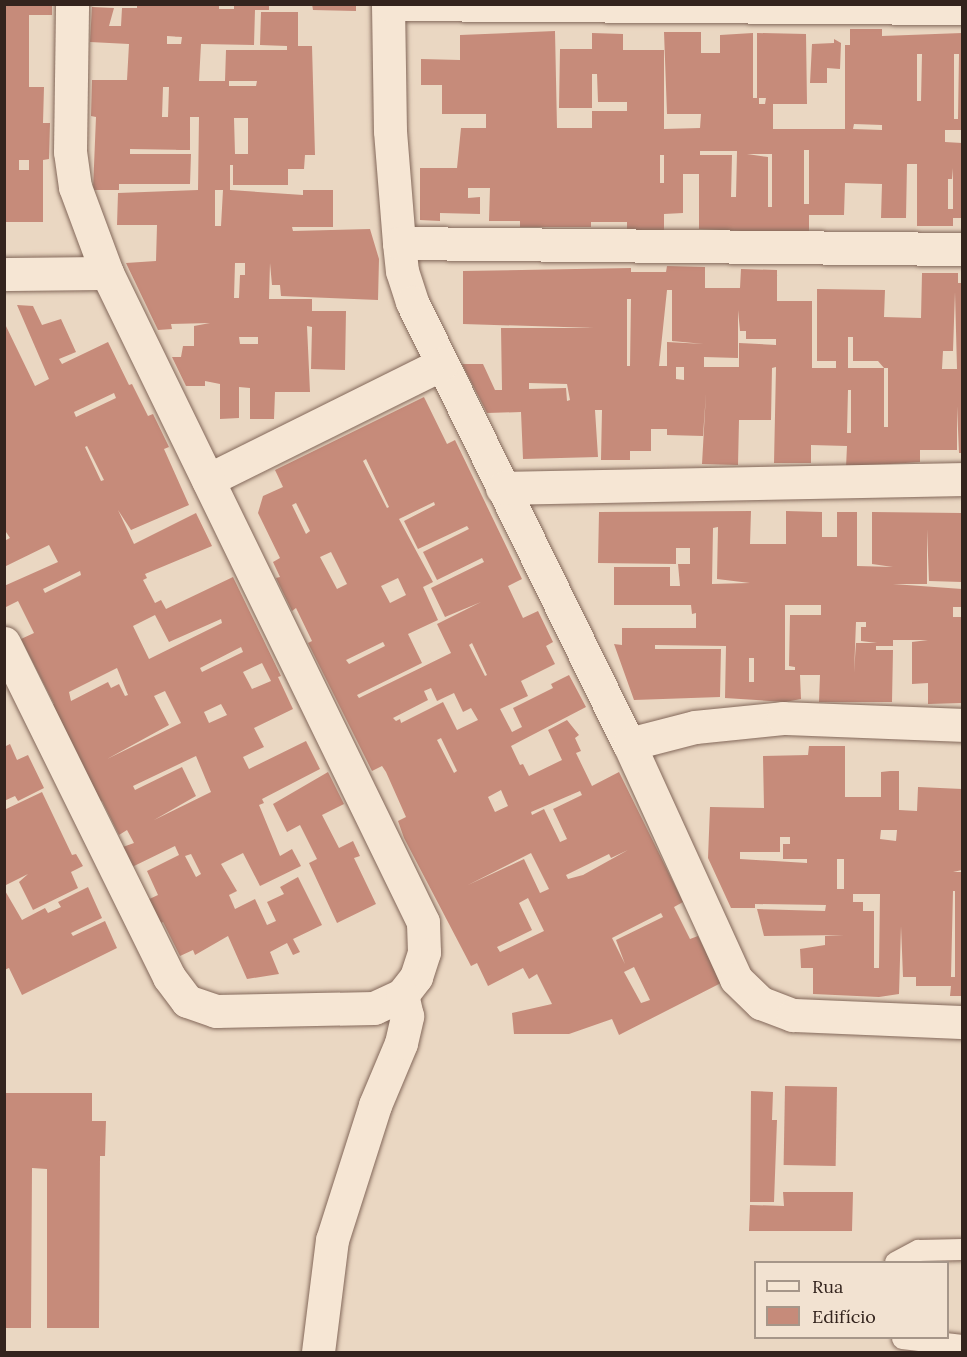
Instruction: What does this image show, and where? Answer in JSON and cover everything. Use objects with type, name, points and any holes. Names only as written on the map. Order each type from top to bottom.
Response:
[{"type":"street","points":[[4,643],[169,977],[187,1001],[216,1011],[374,1008],[402,995],[416,977],[423,952],[423,922],[107,273],[75,187],[70,152],[72,4]]},
{"type":"street","points":[[963,8],[388,4],[390,131],[399,243],[402,271],[412,302],[629,744],[736,979],[761,1003],[793,1015],[963,1022]]},
{"type":"street","points":[[399,243],[963,249]]},
{"type":"street","points":[[4,274],[107,273]]},
{"type":"street","points":[[208,480],[442,364]]},
{"type":"street","points":[[502,488],[963,479]]},
{"type":"street","points":[[629,744],[695,727],[774,718],[963,725]]},
{"type":"street","points":[[318,1353],[332,1240],[375,1105],[401,1043],[407,1016],[402,995]]},
{"type":"lane","points":[[899,1261],[918,1250],[963,1249]]},
{"type":"lane","points":[[911,1339],[963,1345]]},
{"type":"building","points":[[4,4],[52,4],[52,15],[29,15],[29,87],[44,87],[43,123],[50,123],[49,159],[43,160],[43,222],[4,222]],"holes":[[[19,160],[29,160],[29,170],[19,170]]]},
{"type":"building","points":[[137,4],[219,4],[219,9],[234,9],[234,4],[269,4],[269,10],[255,10],[254,45],[201,44],[199,81],[225,81],[226,50],[287,50],[287,46],[260,45],[261,12],[298,12],[298,46],[312,46],[315,155],[305,155],[304,169],[288,169],[288,185],[233,185],[233,165],[230,165],[230,190],[303,195],[303,190],[333,190],[333,227],[292,227],[293,231],[370,229],[379,259],[378,300],[281,296],[280,285],[272,285],[270,263],[269,299],[312,299],[312,311],[346,311],[345,370],[311,369],[312,327],[307,326],[310,392],[275,392],[274,419],[250,419],[250,388],[239,387],[239,418],[220,419],[220,384],[205,381],[205,386],[186,386],[172,357],[181,357],[183,346],[194,346],[194,326],[210,323],[171,324],[172,329],[158,330],[126,263],[156,261],[157,225],[117,225],[118,193],[198,190],[199,117],[190,117],[190,150],[130,149],[130,154],[191,154],[190,184],[119,184],[119,190],[93,190],[96,117],[91,116],[92,80],[127,80],[129,44],[90,42],[92,7],[114,8],[109,26],[121,26],[122,8],[137,8]],"holes":[[[167,36],[182,37],[181,44],[167,44]],[[229,81],[257,81],[256,86],[229,86]],[[163,87],[169,87],[168,117],[162,117]],[[234,118],[248,118],[248,154],[235,154]],[[215,190],[223,190],[221,226],[215,226]],[[235,263],[245,263],[245,275],[240,275],[239,298],[234,298]],[[239,337],[258,337],[258,344],[240,344]]]},
{"type":"building","points":[[312,4],[356,4],[356,11],[313,10]]},
{"type":"building","points":[[850,29],[882,29],[882,36],[962,33],[962,130],[945,130],[945,142],[962,143],[962,218],[953,218],[953,226],[917,226],[917,164],[907,164],[906,218],[881,218],[882,184],[845,183],[844,215],[809,215],[809,234],[699,229],[699,174],[683,174],[683,213],[664,214],[664,231],[627,231],[627,222],[591,222],[591,227],[520,227],[520,221],[489,221],[490,188],[468,188],[468,198],[480,197],[480,214],[440,213],[440,221],[420,220],[420,168],[457,168],[461,128],[486,128],[486,114],[442,114],[442,85],[421,85],[421,59],[460,60],[460,35],[555,31],[557,128],[592,128],[592,111],[627,111],[627,102],[598,102],[597,74],[592,74],[592,108],[559,108],[560,49],[592,49],[592,33],[623,34],[623,50],[664,50],[664,129],[700,128],[701,114],[667,114],[664,32],[701,32],[701,53],[720,53],[720,35],[753,33],[753,98],[757,98],[757,33],[806,34],[807,104],[773,104],[773,129],[845,129],[845,45],[850,45]],"holes":[[[917,54],[922,54],[921,101],[917,101]],[[954,54],[959,54],[958,119],[954,119]],[[759,98],[766,98],[765,104],[759,104]],[[854,124],[882,125],[882,130],[853,129]],[[804,150],[809,150],[809,204],[804,204]],[[700,151],[737,151],[736,197],[731,197],[732,155],[700,155]],[[747,154],[772,154],[772,207],[768,207],[768,157]],[[660,155],[664,155],[664,183],[660,183]],[[953,168],[953,209],[948,209],[948,179],[952,179]]]},
{"type":"building","points":[[834,39],[841,43],[840,69],[827,68],[827,83],[810,83],[812,44],[834,43]]},
{"type":"building","points":[[667,266],[705,267],[705,288],[740,288],[741,269],[777,270],[777,301],[812,301],[812,368],[836,368],[836,361],[817,361],[817,289],[885,290],[884,317],[921,318],[922,273],[958,273],[958,283],[962,283],[962,453],[959,453],[957,406],[957,450],[920,450],[920,462],[846,467],[847,446],[811,445],[811,463],[774,463],[776,367],[772,368],[771,420],[739,420],[738,465],[702,464],[706,393],[703,436],[667,435],[667,429],[651,429],[651,451],[630,451],[630,460],[601,460],[602,410],[595,410],[598,457],[523,459],[521,412],[487,413],[462,364],[483,364],[495,390],[502,390],[501,328],[596,328],[463,324],[463,271],[631,268],[631,272],[666,272]],"holes":[[[667,290],[672,290],[672,341],[704,344],[667,342],[667,366],[659,366]],[[955,292],[957,369],[942,369],[943,351],[953,351]],[[627,299],[631,299],[630,366],[627,366]],[[738,310],[740,331],[746,331],[746,339],[776,339],[776,345],[739,343],[739,367],[704,367],[704,357],[738,358]],[[848,337],[853,337],[853,361],[878,361],[884,368],[848,368]],[[676,367],[684,367],[684,380],[676,379]],[[884,368],[888,368],[888,427],[884,427]],[[529,383],[567,384],[570,400],[567,401],[566,388],[529,389]],[[848,390],[851,390],[851,433],[847,433]]]},
{"type":"building","points":[[17,305],[33,306],[42,325],[61,319],[76,352],[59,359],[62,364],[108,342],[129,385],[132,384],[148,416],[153,414],[169,447],[164,449],[189,505],[131,530],[118,510],[134,544],[196,513],[212,546],[145,574],[147,578],[143,580],[155,603],[161,600],[166,609],[233,577],[281,676],[278,677],[293,709],[254,728],[264,747],[243,757],[249,769],[306,741],[320,769],[262,799],[264,803],[259,805],[280,856],[292,849],[301,866],[260,886],[243,853],[221,864],[237,891],[229,895],[235,909],[255,899],[267,925],[276,921],[267,902],[284,894],[280,887],[298,877],[322,925],[293,939],[300,952],[293,955],[287,943],[270,952],[279,974],[247,979],[228,936],[195,955],[193,950],[180,956],[163,922],[156,925],[145,901],[158,895],[147,871],[179,855],[175,846],[130,868],[120,848],[134,843],[127,830],[119,835],[102,801],[97,803],[50,706],[54,704],[21,639],[34,633],[18,601],[6,607],[4,604],[4,586],[58,562],[49,545],[4,567],[4,541],[10,538],[4,529],[4,322],[35,386],[49,379]],"holes":[[[114,393],[116,398],[76,417],[74,412]],[[87,446],[104,480],[101,481],[85,447]],[[80,571],[81,575],[45,593],[43,589]],[[155,615],[169,642],[221,619],[222,623],[149,659],[133,626]],[[241,647],[243,652],[202,672],[200,668]],[[262,663],[271,681],[252,689],[243,672]],[[117,668],[128,695],[125,696],[119,684],[111,688],[108,682],[71,701],[69,692]],[[165,691],[181,723],[107,759],[169,725],[154,696]],[[221,704],[227,715],[209,723],[204,712]],[[196,756],[211,792],[154,820],[196,796],[182,767],[135,790],[133,786]],[[191,854],[201,874],[196,877],[185,856]]]},
{"type":"building","points":[[424,397],[447,444],[455,440],[522,579],[508,586],[523,618],[538,611],[553,642],[546,646],[555,664],[521,681],[528,696],[500,709],[512,732],[522,727],[513,708],[553,688],[551,684],[569,675],[586,707],[511,746],[520,765],[523,764],[529,776],[562,760],[548,730],[567,720],[579,735],[575,738],[581,751],[576,753],[592,786],[619,772],[683,902],[674,907],[690,939],[698,936],[721,983],[619,1035],[612,1019],[569,1034],[514,1034],[512,1013],[552,1004],[537,974],[529,979],[523,968],[488,986],[477,963],[471,966],[404,838],[398,821],[406,817],[386,772],[382,766],[372,771],[308,643],[312,641],[296,608],[292,611],[276,578],[280,577],[273,562],[280,558],[258,513],[263,496],[283,487],[275,470]],"holes":[[[366,459],[389,507],[387,508],[363,461]],[[434,502],[435,505],[404,521],[418,549],[467,526],[469,529],[423,552],[437,580],[482,558],[484,562],[431,588],[445,617],[481,602],[437,624],[451,653],[359,698],[357,695],[422,663],[408,634],[438,620],[423,587],[433,582],[399,519]],[[296,503],[310,531],[306,534],[292,505]],[[331,552],[347,584],[337,589],[320,557]],[[398,578],[406,595],[390,603],[381,586]],[[383,642],[385,646],[349,664],[346,660]],[[472,643],[487,675],[485,676],[469,645]],[[431,688],[437,701],[454,693],[463,712],[471,708],[478,720],[457,730],[443,702],[401,723],[400,719],[396,721],[393,718],[428,700],[424,691]],[[441,738],[457,771],[454,773],[437,740]],[[501,790],[508,806],[495,812],[488,797]],[[580,791],[582,795],[553,809],[567,839],[560,842],[544,809],[532,815],[531,812]],[[628,850],[583,875],[568,879],[566,875],[609,854],[611,858]],[[531,853],[549,889],[540,893],[524,859],[468,885]],[[528,898],[544,931],[500,952],[497,947],[532,930],[519,903]],[[661,913],[663,917],[616,940],[625,964],[612,938]],[[634,967],[650,1000],[641,1003],[624,972]]]},
{"type":"building","points":[[751,511],[750,544],[786,544],[786,511],[822,512],[822,537],[837,537],[837,512],[857,512],[857,566],[893,567],[872,564],[872,512],[962,513],[962,582],[929,581],[927,529],[927,584],[893,584],[962,589],[962,607],[953,607],[953,617],[961,617],[962,703],[928,704],[928,683],[912,684],[912,642],[928,640],[893,640],[893,646],[876,646],[876,650],[893,650],[892,702],[819,702],[820,675],[800,675],[801,699],[785,702],[725,698],[726,646],[655,645],[655,649],[721,649],[720,697],[634,700],[614,644],[622,645],[622,628],[696,628],[696,613],[692,614],[691,605],[614,605],[614,567],[670,567],[670,586],[680,586],[678,564],[690,564],[690,548],[676,548],[676,564],[598,563],[599,512]],"holes":[[[718,527],[717,579],[750,583],[712,584],[713,528]],[[785,605],[821,605],[821,615],[790,615],[789,666],[795,667],[795,670],[785,670]],[[856,622],[866,622],[866,627],[861,627],[861,641],[877,643],[856,643],[854,673]],[[749,658],[754,658],[754,682],[749,682]]]},
{"type":"building","points":[[10,744],[17,760],[28,755],[44,788],[18,801],[15,796],[4,801],[4,747]]},
{"type":"building","points":[[809,746],[845,746],[845,797],[881,797],[881,772],[899,771],[899,810],[917,811],[918,787],[962,789],[962,870],[953,872],[962,872],[962,996],[950,996],[951,986],[916,986],[916,977],[903,977],[901,926],[899,994],[879,997],[813,994],[813,968],[801,968],[800,949],[825,945],[825,936],[844,935],[764,936],[757,909],[825,911],[826,905],[755,904],[755,908],[731,908],[708,858],[710,807],[764,808],[763,756],[808,755]],"holes":[[[881,830],[897,830],[896,841],[880,839]],[[780,837],[790,837],[790,844],[783,844],[783,859],[807,859],[807,863],[740,859],[740,852],[780,852]],[[837,859],[844,859],[844,889],[837,889]],[[953,891],[955,891],[955,977],[951,977]],[[853,894],[880,894],[879,968],[874,968],[874,911],[863,911],[863,902],[853,902]]]},
{"type":"building","points":[[328,772],[344,804],[322,815],[339,848],[353,841],[360,856],[354,858],[376,904],[337,923],[309,863],[317,859],[300,825],[287,832],[273,804]]},
{"type":"building","points":[[42,792],[72,855],[76,854],[83,866],[71,872],[78,888],[33,910],[19,882],[28,874],[4,886],[4,810]]},
{"type":"building","points":[[88,887],[102,918],[71,933],[73,936],[105,921],[117,948],[22,995],[9,968],[4,970],[4,889],[22,920],[45,908],[48,913],[61,907],[58,902]]},
{"type":"building","points":[[785,1086],[837,1087],[836,1166],[784,1165]]},
{"type":"building","points":[[751,1091],[773,1092],[772,1120],[777,1120],[774,1202],[750,1202]]},
{"type":"building","points":[[4,1093],[92,1093],[92,1121],[106,1121],[105,1156],[100,1156],[99,1328],[47,1328],[47,1169],[32,1168],[31,1328],[4,1328]]},
{"type":"building","points":[[783,1192],[853,1192],[852,1231],[749,1231],[750,1205],[784,1206]]}]
